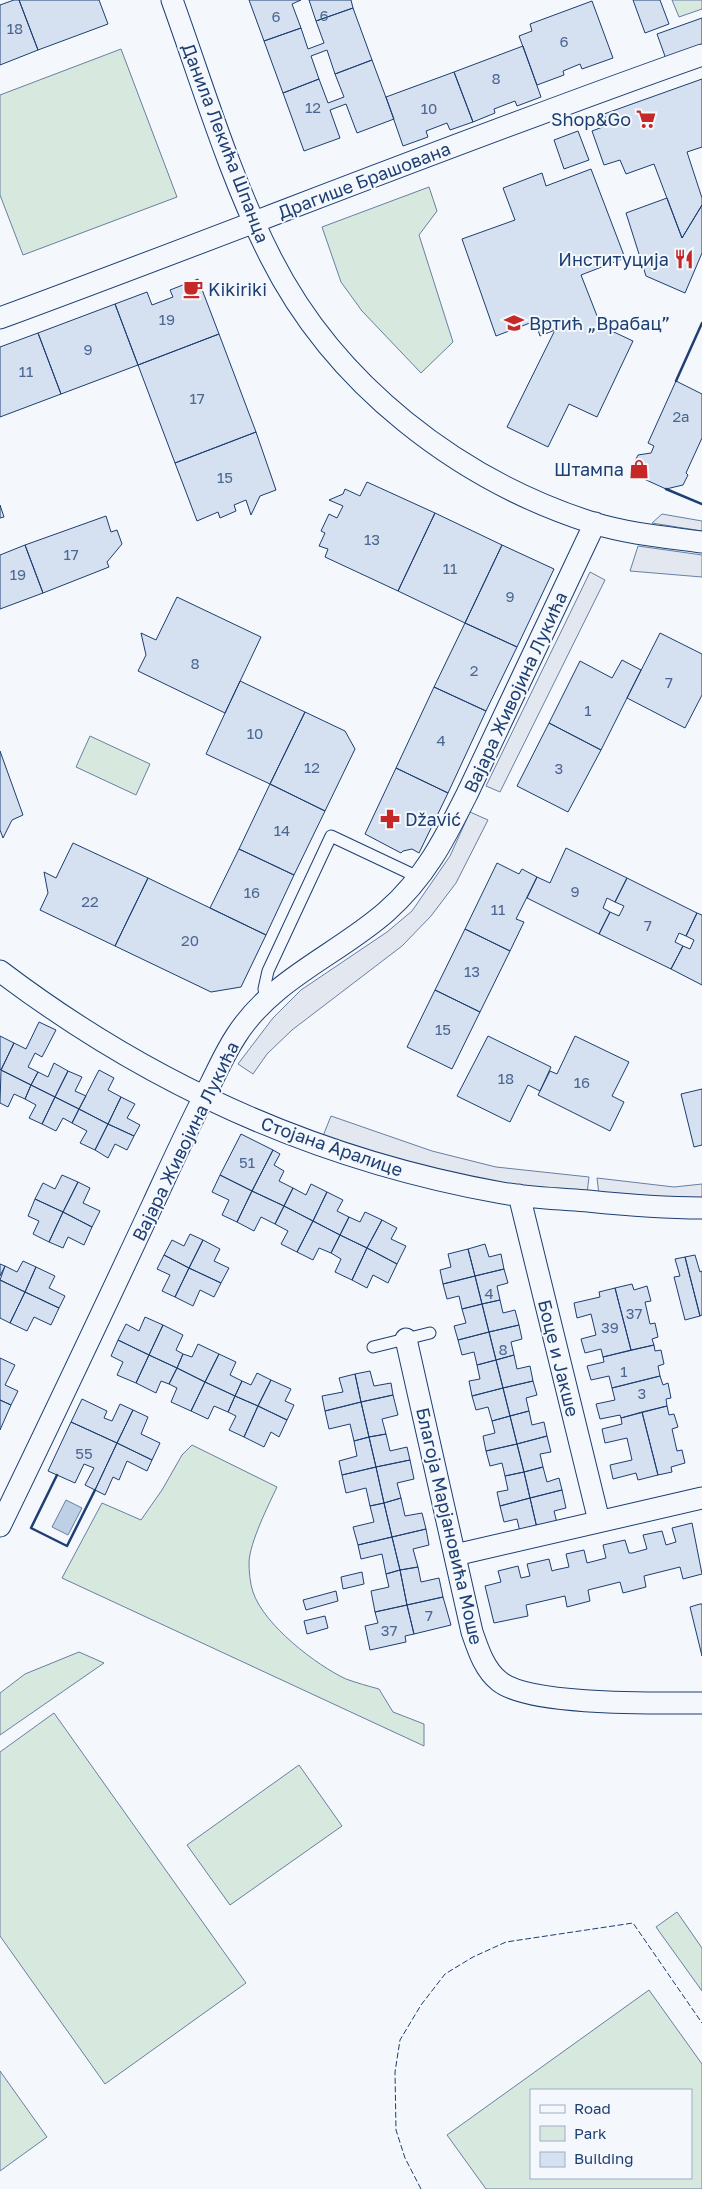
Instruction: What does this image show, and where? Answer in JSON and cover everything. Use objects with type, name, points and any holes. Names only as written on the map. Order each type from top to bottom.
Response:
[{"type":"street","name":"Данила Лекића Шпанца","points":[[172,0],[240,191],[254,223],[280,276],[311,324],[354,373],[388,406],[448,454],[510,489],[594,523],[638,534],[702,542]]},
{"type":"street","name":"Драгише Брашована","points":[[0,318],[432,154],[702,55]]},
{"type":"street","name":"Вајара Живојина Лукића","points":[[0,1526],[203,1097],[236,1035],[247,1020],[266,1001],[301,972],[385,912],[420,878],[438,850],[464,800],[594,523]]},
{"type":"street","name":"Стојана Аралице","points":[[0,971],[86,1032],[146,1068],[203,1097],[285,1133],[347,1154],[442,1181],[519,1195],[635,1206],[702,1208]]},
{"type":"street","name":"Боце и Јакше","points":[[519,1195],[599,1521]]},
{"type":"street","name":"Благоја Марјановића Моше","points":[[406,1339],[472,1632],[486,1667],[500,1683],[518,1692],[577,1700],[702,1703]]},
{"type":"street","points":[[455,1555],[702,1498]]},
{"type":"lane","points":[[266,1001],[264,989],[268,971],[331,836],[420,878]]},
{"type":"lane","points":[[373,1347],[430,1333]]},
{"type":"green space","points":[[672,0],[702,0],[702,9],[679,17]]},
{"type":"green space","points":[[121,49],[177,197],[23,255],[0,195],[0,95]]},
{"type":"green space","points":[[429,187],[437,211],[419,235],[453,342],[421,373],[362,311],[341,282],[322,227]]},
{"type":"green space","points":[[90,736],[150,764],[136,795],[76,767]]},
{"type":"green space","points":[[192,1445],[277,1487],[256,1534],[249,1562],[253,1592],[268,1618],[292,1643],[320,1664],[346,1679],[379,1689],[393,1712],[424,1724],[424,1746],[62,1578],[102,1503],[141,1520],[162,1490],[182,1455]]},
{"type":"green space","points":[[79,1652],[104,1663],[0,1735],[0,1693],[25,1674]]},
{"type":"green space","points":[[54,1713],[246,1983],[105,2084],[0,1936],[0,1752]]},
{"type":"green space","points":[[299,1765],[342,1826],[230,1905],[187,1845]]},
{"type":"green space","points":[[677,1912],[702,1948],[702,1991],[656,1927]]},
{"type":"green space","points":[[649,1990],[702,2064],[702,2189],[486,2189],[447,2135]]},
{"type":"green space","points":[[0,2071],[47,2137],[0,2171]]},
{"type":"shaded area","points":[[662,514],[702,521],[702,531],[652,523]]},
{"type":"shaded area","points":[[638,546],[702,555],[702,577],[630,571]]},
{"type":"shaded area","points":[[590,572],[605,580],[500,792],[486,786]]},
{"type":"shaded area","points":[[470,812],[488,820],[456,883],[431,916],[402,946],[292,1030],[267,1054],[253,1074],[238,1064],[273,1018],[301,990],[387,932],[412,911],[450,856]]},
{"type":"shaded area","points":[[331,1116],[432,1151],[496,1167],[589,1177],[587,1194],[443,1175],[323,1136]]},
{"type":"shaded area","points":[[597,1178],[674,1187],[702,1184],[702,1199],[599,1195]]},
{"type":"water","points":[[66,1500],[82,1508],[68,1535],[52,1527]]},
{"type":"building","points":[[19,0],[38,50],[0,65],[0,5]]},
{"type":"building","points":[[19,0],[99,0],[108,24],[38,50]]},
{"type":"building","points":[[249,0],[301,0],[292,4],[301,28],[264,41]]},
{"type":"building","points":[[309,0],[351,0],[353,8],[316,21]]},
{"type":"building","points":[[633,0],[660,0],[669,24],[645,33]]},
{"type":"building","points":[[592,1],[613,58],[582,69],[580,64],[563,71],[564,75],[537,85],[519,36],[532,31],[530,24]]},
{"type":"building","points":[[353,8],[372,60],[335,74],[327,50],[311,56],[319,79],[283,93],[264,41],[301,28],[308,49],[324,43],[316,21]]},
{"type":"building","points":[[702,18],[702,46],[666,59],[657,34]]},
{"type":"building","points":[[523,46],[541,97],[517,106],[515,101],[494,109],[495,113],[473,122],[454,72]]},
{"type":"building","points":[[372,60],[394,119],[357,133],[346,104],[330,110],[340,138],[304,151],[283,93],[319,79],[328,103],[344,97],[335,74]]},
{"type":"building","points":[[454,72],[473,122],[450,130],[447,123],[426,131],[428,137],[403,146],[386,97]]},
{"type":"building","points":[[702,79],[702,147],[687,152],[702,198],[702,205],[682,238],[654,164],[626,174],[620,160],[604,165],[592,131],[608,125],[604,114]]},
{"type":"building","points":[[578,131],[589,160],[564,169],[554,140]]},
{"type":"building","points":[[591,169],[625,258],[581,275],[601,326],[633,341],[597,417],[569,404],[548,447],[507,427],[555,330],[540,336],[535,321],[496,336],[462,239],[515,220],[503,188],[542,173],[546,186]]},
{"type":"building","points":[[667,198],[682,238],[702,205],[702,253],[685,293],[646,276],[626,213]]},
{"type":"building","points":[[198,279],[219,334],[138,365],[115,304],[147,292],[152,305],[173,297],[170,290]]},
{"type":"building","points":[[115,304],[138,365],[61,394],[38,333]]},
{"type":"building","points":[[38,333],[61,394],[0,417],[0,347]]},
{"type":"building","points":[[219,334],[256,432],[175,463],[138,365]]},
{"type":"building","points":[[676,381],[702,394],[702,438],[686,473],[688,475],[683,485],[666,489],[644,479],[634,463],[638,455],[651,453],[654,446],[648,443]]},
{"type":"building","points":[[256,432],[276,490],[260,496],[251,515],[246,500],[234,505],[236,511],[220,518],[218,512],[197,521],[175,463]]},
{"type":"building","points":[[367,482],[435,513],[398,591],[325,557],[328,549],[319,546],[325,533],[321,531],[329,514],[337,518],[343,506],[329,500],[343,494],[345,489],[360,496]]},
{"type":"building","points":[[0,505],[4,517],[0,518]]},
{"type":"building","points":[[435,513],[502,545],[465,623],[398,591]]},
{"type":"building","points":[[106,516],[111,532],[117,530],[122,544],[107,562],[109,567],[43,593],[25,545]]},
{"type":"building","points":[[25,545],[43,593],[0,609],[0,555]]},
{"type":"building","points":[[502,545],[554,569],[517,647],[465,623]]},
{"type":"building","points":[[177,597],[261,637],[225,713],[138,671],[146,655],[141,633],[156,640]]},
{"type":"building","points":[[465,623],[517,647],[486,711],[434,687]]},
{"type":"building","points":[[660,633],[702,654],[702,695],[685,728],[627,698]]},
{"type":"building","points":[[622,660],[641,670],[601,750],[549,723],[580,661],[612,678]]},
{"type":"building","points":[[240,681],[305,712],[270,784],[206,754]]},
{"type":"building","points":[[434,687],[486,711],[448,793],[396,768]]},
{"type":"building","points":[[305,712],[345,731],[355,749],[325,811],[270,784]]},
{"type":"building","points":[[549,723],[601,750],[568,812],[517,786]]},
{"type":"building","points":[[0,751],[23,815],[12,820],[3,838],[0,830]]},
{"type":"building","points":[[396,768],[448,793],[419,853],[412,849],[401,853],[365,834]]},
{"type":"building","points":[[270,784],[325,811],[294,875],[239,849]]},
{"type":"building","points":[[73,843],[148,878],[115,946],[40,910],[48,893],[44,872],[56,878]]},
{"type":"building","points":[[566,848],[627,878],[615,902],[607,898],[603,908],[610,912],[599,934],[527,898],[537,877],[550,883]]},
{"type":"building","points":[[239,849],[294,875],[266,935],[210,908]]},
{"type":"building","points":[[497,863],[519,874],[522,869],[537,877],[516,919],[524,922],[510,951],[465,929]]},
{"type":"building","points":[[148,878],[266,935],[241,987],[211,992],[115,946]]},
{"type":"building","points":[[627,878],[697,913],[686,936],[679,933],[675,942],[683,946],[671,969],[599,934],[610,912],[619,916],[624,906],[615,902]]},
{"type":"building","points":[[697,913],[702,915],[702,985],[671,969],[683,946],[690,949],[694,940],[686,936]]},
{"type":"building","points":[[465,929],[510,951],[480,1012],[435,990]]},
{"type":"building","points":[[435,990],[480,1012],[452,1069],[407,1047]]},
{"type":"building","points":[[39,1022],[56,1030],[42,1057],[35,1053],[28,1067],[38,1072],[31,1085],[1,1070],[14,1043],[26,1049]]},
{"type":"building","points":[[0,1036],[14,1043],[1,1070],[0,1069]]},
{"type":"building","points":[[488,1036],[551,1067],[540,1091],[528,1085],[510,1122],[457,1096]]},
{"type":"building","points":[[575,1036],[629,1062],[612,1096],[624,1102],[610,1131],[538,1095],[550,1071],[557,1074]]},
{"type":"building","points":[[54,1063],[68,1071],[55,1097],[31,1085],[38,1072],[48,1077]]},
{"type":"building","points":[[1,1070],[31,1085],[25,1099],[14,1094],[8,1107],[0,1103]]},
{"type":"building","points":[[99,1070],[114,1078],[108,1090],[121,1097],[108,1124],[79,1109]]},
{"type":"building","points":[[68,1071],[82,1077],[75,1091],[86,1096],[79,1109],[55,1097]]},
{"type":"building","points":[[31,1085],[55,1097],[42,1124],[29,1118],[36,1105],[25,1099]]},
{"type":"building","points":[[702,1089],[702,1145],[694,1147],[681,1094]]},
{"type":"building","points":[[55,1097],[79,1109],[72,1123],[63,1118],[56,1131],[42,1124]]},
{"type":"building","points":[[121,1097],[135,1104],[127,1118],[140,1125],[134,1136],[108,1124]]},
{"type":"building","points":[[79,1109],[108,1124],[95,1150],[80,1143],[87,1131],[72,1123]]},
{"type":"building","points":[[108,1124],[134,1136],[127,1150],[115,1144],[108,1158],[95,1150]]},
{"type":"building","points":[[241,1134],[273,1150],[252,1191],[220,1175]]},
{"type":"building","points":[[273,1150],[280,1154],[274,1165],[284,1171],[279,1181],[293,1188],[284,1206],[252,1191]]},
{"type":"building","points":[[62,1175],[78,1182],[63,1212],[35,1199],[43,1183],[55,1189]]},
{"type":"building","points":[[220,1175],[252,1191],[237,1222],[222,1215],[229,1200],[212,1192]]},
{"type":"building","points":[[78,1182],[90,1188],[83,1203],[100,1211],[92,1227],[63,1212]]},
{"type":"building","points":[[311,1184],[327,1192],[313,1221],[284,1206],[293,1188],[306,1195]]},
{"type":"building","points":[[252,1191],[284,1206],[275,1224],[261,1217],[254,1231],[237,1222]]},
{"type":"building","points":[[327,1192],[343,1200],[337,1211],[349,1217],[340,1235],[313,1221]]},
{"type":"building","points":[[35,1199],[63,1212],[49,1242],[33,1234],[39,1221],[28,1216]]},
{"type":"building","points":[[284,1206],[313,1221],[297,1252],[281,1244],[288,1231],[275,1224]]},
{"type":"building","points":[[63,1212],[92,1227],[84,1245],[68,1237],[63,1248],[49,1242]]},
{"type":"building","points":[[365,1212],[382,1220],[367,1248],[340,1235],[349,1217],[360,1222]]},
{"type":"building","points":[[382,1220],[397,1228],[391,1239],[406,1246],[397,1264],[367,1248]]},
{"type":"building","points":[[313,1221],[340,1235],[331,1253],[319,1248],[313,1260],[297,1252]]},
{"type":"building","points":[[190,1234],[203,1240],[189,1268],[164,1255],[172,1240],[184,1246]]},
{"type":"building","points":[[340,1235],[367,1248],[352,1280],[335,1272],[341,1259],[331,1253]]},
{"type":"building","points":[[203,1240],[220,1249],[214,1261],[229,1268],[221,1283],[189,1268]]},
{"type":"building","points":[[485,1244],[489,1257],[501,1254],[504,1269],[475,1276],[468,1249]]},
{"type":"building","points":[[367,1248],[397,1264],[388,1283],[373,1275],[367,1288],[352,1280]]},
{"type":"building","points":[[468,1249],[475,1276],[443,1284],[440,1270],[451,1267],[448,1254]]},
{"type":"building","points":[[164,1255],[189,1268],[175,1297],[162,1291],[170,1275],[157,1269]]},
{"type":"building","points":[[695,1255],[700,1272],[702,1271],[702,1315],[700,1316],[685,1257]]},
{"type":"building","points":[[685,1257],[700,1316],[685,1320],[674,1277],[680,1276],[675,1259]]},
{"type":"building","points":[[23,1261],[36,1267],[25,1292],[0,1280],[5,1266],[17,1272]]},
{"type":"building","points":[[0,1264],[5,1266],[0,1276]]},
{"type":"building","points":[[36,1267],[55,1276],[49,1288],[65,1296],[59,1308],[25,1292]]},
{"type":"building","points":[[189,1268],[221,1283],[214,1297],[200,1290],[193,1306],[175,1297]]},
{"type":"building","points":[[504,1269],[508,1283],[497,1286],[500,1300],[482,1304],[475,1276]]},
{"type":"building","points":[[475,1276],[482,1304],[462,1309],[459,1296],[447,1299],[443,1284]]},
{"type":"building","points":[[0,1280],[25,1292],[10,1323],[0,1318]]},
{"type":"building","points":[[632,1284],[634,1290],[647,1286],[651,1301],[645,1302],[650,1324],[655,1323],[658,1337],[652,1339],[654,1345],[631,1350],[615,1288]]},
{"type":"building","points":[[615,1288],[631,1350],[603,1357],[601,1349],[585,1353],[581,1339],[596,1335],[591,1314],[577,1318],[574,1303],[600,1297],[599,1292]]},
{"type":"building","points":[[25,1292],[59,1308],[51,1325],[34,1317],[27,1331],[10,1323]]},
{"type":"building","points":[[500,1300],[503,1313],[515,1310],[519,1325],[489,1332],[482,1304]]},
{"type":"building","points":[[482,1304],[489,1332],[458,1340],[454,1326],[466,1323],[462,1309]]},
{"type":"building","points":[[145,1317],[163,1325],[149,1355],[118,1340],[126,1324],[139,1331]]},
{"type":"building","points":[[163,1325],[183,1335],[176,1350],[183,1354],[177,1368],[149,1355]]},
{"type":"building","points":[[519,1325],[522,1339],[511,1342],[514,1355],[496,1360],[489,1332]]},
{"type":"building","points":[[489,1332],[496,1360],[477,1365],[474,1352],[462,1355],[458,1340]]},
{"type":"building","points":[[118,1340],[149,1355],[136,1383],[117,1375],[123,1362],[111,1356]]},
{"type":"building","points":[[198,1344],[219,1354],[205,1382],[177,1368],[183,1354],[192,1357]]},
{"type":"building","points":[[654,1345],[655,1351],[661,1350],[664,1364],[658,1366],[660,1376],[612,1388],[609,1376],[591,1380],[587,1366],[604,1362],[603,1357]]},
{"type":"building","points":[[219,1354],[236,1362],[230,1375],[242,1381],[235,1396],[205,1382]]},
{"type":"building","points":[[149,1355],[177,1368],[169,1384],[161,1381],[156,1393],[136,1383]]},
{"type":"building","points":[[514,1355],[517,1369],[530,1366],[533,1381],[503,1388],[496,1360]]},
{"type":"building","points":[[0,1358],[15,1365],[5,1385],[18,1391],[11,1405],[0,1400]]},
{"type":"building","points":[[496,1360],[503,1388],[472,1396],[469,1381],[480,1379],[477,1365]]},
{"type":"building","points":[[177,1368],[205,1382],[191,1411],[171,1402],[177,1388],[169,1384]]},
{"type":"building","points":[[370,1371],[374,1386],[391,1383],[393,1395],[361,1402],[355,1374]]},
{"type":"building","points":[[257,1373],[271,1380],[258,1406],[235,1396],[242,1381],[251,1385]]},
{"type":"building","points":[[355,1374],[361,1402],[325,1411],[322,1396],[343,1392],[339,1378]]},
{"type":"building","points":[[660,1376],[663,1385],[668,1383],[671,1398],[666,1399],[667,1406],[621,1418],[620,1415],[600,1419],[596,1404],[615,1400],[612,1388]]},
{"type":"building","points":[[271,1380],[291,1389],[285,1401],[294,1405],[287,1420],[258,1406]]},
{"type":"building","points":[[533,1381],[537,1395],[526,1398],[529,1411],[510,1416],[503,1388]]},
{"type":"building","points":[[205,1382],[235,1396],[228,1412],[214,1406],[208,1419],[191,1411]]},
{"type":"building","points":[[503,1388],[510,1416],[492,1421],[488,1407],[476,1410],[472,1396]]},
{"type":"building","points":[[393,1395],[398,1415],[382,1419],[386,1434],[369,1437],[361,1402]]},
{"type":"building","points":[[235,1396],[258,1406],[244,1437],[229,1430],[236,1416],[228,1412]]},
{"type":"building","points":[[82,1399],[107,1411],[104,1418],[112,1421],[120,1404],[133,1410],[117,1443],[71,1422]]},
{"type":"building","points":[[0,1400],[11,1405],[0,1430]]},
{"type":"building","points":[[361,1402],[369,1437],[354,1441],[350,1424],[329,1429],[325,1411]]},
{"type":"building","points":[[258,1406],[287,1420],[279,1437],[271,1432],[264,1447],[244,1437]]},
{"type":"building","points":[[667,1406],[669,1415],[674,1414],[678,1427],[672,1429],[677,1451],[682,1450],[685,1463],[671,1467],[672,1472],[658,1475],[642,1412]]},
{"type":"building","points":[[133,1410],[148,1417],[141,1434],[160,1443],[152,1460],[117,1443]]},
{"type":"building","points":[[529,1411],[532,1425],[544,1422],[547,1436],[517,1444],[510,1416]]},
{"type":"building","points":[[642,1412],[658,1475],[638,1480],[636,1473],[613,1479],[610,1465],[632,1460],[627,1438],[605,1443],[602,1429],[622,1424],[621,1418]]},
{"type":"building","points":[[510,1416],[517,1444],[486,1451],[483,1436],[495,1433],[492,1421]]},
{"type":"building","points":[[71,1422],[117,1443],[95,1490],[85,1485],[94,1468],[84,1464],[75,1483],[48,1471]]},
{"type":"building","points":[[386,1434],[390,1451],[407,1447],[410,1460],[376,1467],[369,1437]]},
{"type":"building","points":[[547,1436],[551,1452],[540,1454],[543,1467],[524,1472],[517,1444]]},
{"type":"building","points":[[369,1437],[376,1467],[342,1475],[339,1461],[357,1456],[354,1441]]},
{"type":"building","points":[[117,1443],[152,1460],[147,1471],[127,1461],[119,1480],[113,1477],[105,1495],[95,1490]]},
{"type":"building","points":[[517,1444],[524,1472],[505,1476],[502,1463],[490,1466],[486,1451]]},
{"type":"building","points":[[410,1460],[414,1479],[397,1483],[401,1498],[384,1503],[376,1467]]},
{"type":"building","points":[[376,1467],[384,1503],[370,1506],[366,1488],[346,1493],[342,1475]]},
{"type":"building","points":[[543,1467],[547,1482],[559,1478],[562,1490],[530,1498],[524,1472]]},
{"type":"building","points":[[524,1472],[530,1498],[500,1506],[497,1492],[508,1490],[505,1476]]},
{"type":"building","points":[[562,1490],[566,1508],[554,1511],[557,1523],[537,1528],[530,1498]]},
{"type":"building","points":[[401,1498],[405,1516],[422,1513],[426,1529],[392,1537],[384,1503]]},
{"type":"building","points":[[530,1498],[537,1528],[520,1532],[517,1519],[504,1522],[500,1506]]},
{"type":"building","points":[[384,1503],[392,1537],[358,1545],[353,1527],[374,1522],[370,1506]]},
{"type":"building","points":[[692,1523],[702,1574],[683,1579],[680,1567],[644,1576],[646,1587],[623,1593],[620,1582],[588,1590],[590,1601],[567,1607],[565,1596],[526,1605],[528,1616],[494,1623],[485,1586],[501,1582],[498,1571],[518,1566],[521,1578],[530,1576],[527,1564],[549,1559],[552,1571],[569,1567],[566,1554],[584,1550],[587,1563],[606,1558],[603,1545],[625,1540],[629,1553],[632,1553],[647,1549],[643,1535],[662,1531],[666,1545],[676,1542],[672,1528]]},
{"type":"building","points":[[426,1529],[429,1545],[413,1549],[418,1567],[400,1570],[392,1537]]},
{"type":"building","points":[[392,1537],[400,1570],[386,1574],[382,1554],[361,1559],[358,1545]]},
{"type":"building","points":[[418,1567],[421,1582],[439,1578],[443,1597],[407,1605],[400,1570]]},
{"type":"building","points":[[400,1570],[407,1605],[375,1612],[371,1591],[389,1587],[386,1574]]},
{"type":"building","points":[[362,1572],[364,1584],[343,1589],[341,1577]]},
{"type":"building","points":[[336,1591],[338,1601],[306,1610],[303,1600]]},
{"type":"building","points":[[443,1597],[451,1625],[414,1634],[407,1605]]},
{"type":"building","points":[[702,1604],[702,1656],[690,1607]]},
{"type":"building","points":[[407,1605],[414,1634],[405,1636],[406,1642],[370,1650],[365,1626],[378,1623],[375,1612]]},
{"type":"building","points":[[325,1616],[328,1628],[307,1634],[304,1621]]},
{"type":"fence","points":[[421,2189],[405,2158],[396,2130],[395,2072],[400,2040],[421,2005],[445,1974],[473,1957],[506,1942],[633,1923],[702,2023]]},
{"type":"wall","points":[[676,381],[702,323]]},
{"type":"wall","points":[[666,489],[702,504]]},
{"type":"wall","points":[[57,1475],[31,1528],[67,1546],[95,1490]]},
{"type":"place","name":"Shop&Go","points":[[646,119]]},
{"type":"place","name":"Институција","points":[[684,259]]},
{"type":"place","name":"Kikiriki","points":[[193,289]]},
{"type":"place","name":"Вртић „Врабац”","points":[[514,323]]},
{"type":"place","name":"Штампа","points":[[639,469]]},
{"type":"place","name":"Džavić","points":[[390,819]]}]
